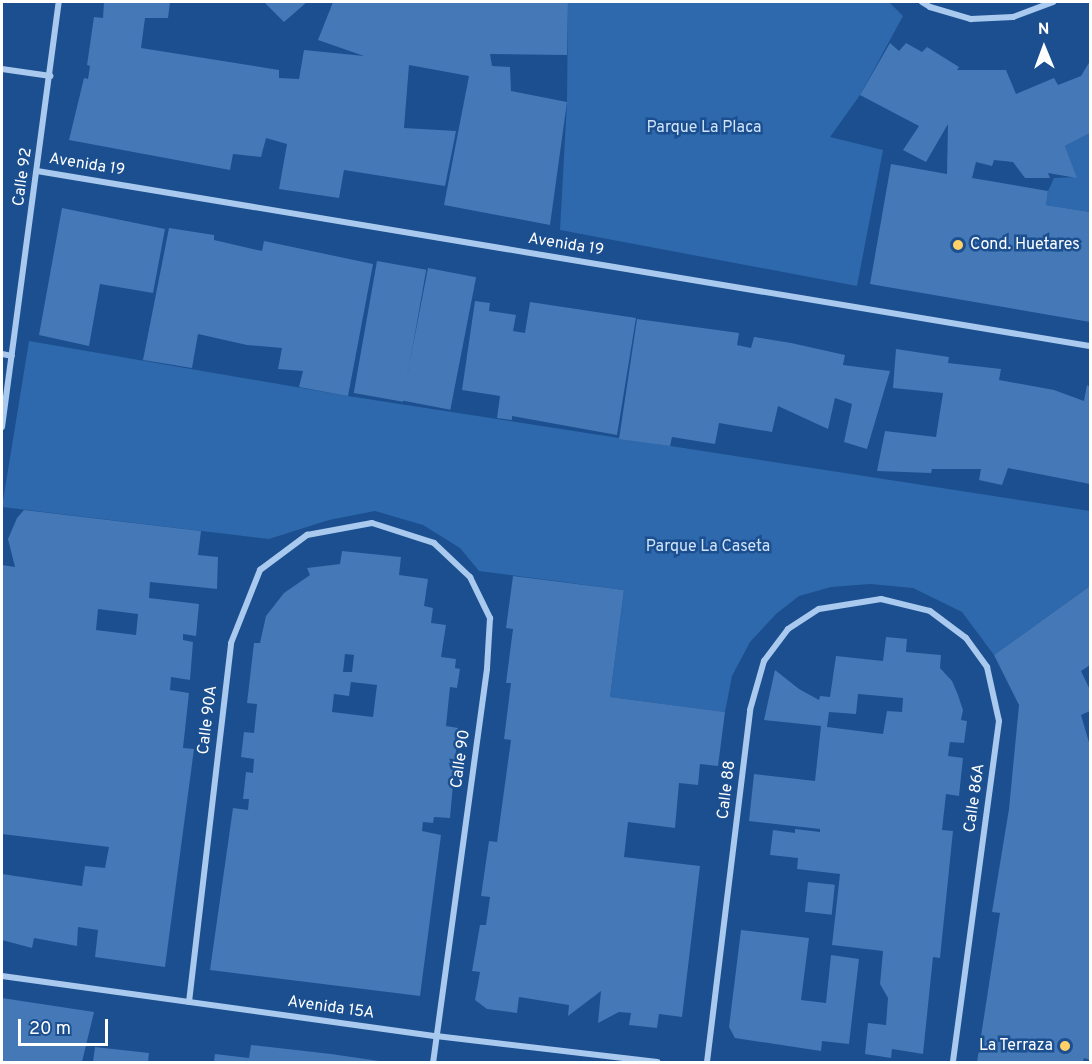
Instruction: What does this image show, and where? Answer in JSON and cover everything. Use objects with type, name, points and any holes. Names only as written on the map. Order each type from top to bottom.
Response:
[{"type":"street","name":"Calle 92","points":[[2,427],[59,2]]},
{"type":"street","points":[[922,2],[930,7],[971,19],[1013,17],[1053,2]]},
{"type":"street","points":[[2,69],[50,76]]},
{"type":"street","name":"Avenida 19","points":[[37,171],[1090,346]]},
{"type":"street","points":[[2,354],[12,356]]},
{"type":"street","name":"Calle 90A","points":[[189,1002],[231,643],[260,570],[307,535],[372,523]]},
{"type":"street","name":"Calle 90","points":[[372,523],[434,543],[470,578],[490,618],[488,669],[433,1062]]},
{"type":"street","name":"Calle 88","points":[[707,1062],[750,710],[764,661],[788,629],[819,609],[881,599]]},
{"type":"street","name":"Calle 86A","points":[[881,599],[930,611],[966,639],[987,667],[999,721],[953,1062]]},
{"type":"street","name":"Avenida 15A","points":[[2,976],[436,1036],[657,1062]]},
{"type":"green space","name":"Parque La Placa","points":[[568,2],[889,2],[903,16],[860,95],[830,137],[883,150],[857,286],[560,230],[567,102]]},
{"type":"green space","points":[[1090,133],[1090,212],[1046,205],[1048,191],[1054,178],[1076,177],[1065,146]]},
{"type":"green space","name":"Parque La Caseta","points":[[29,341],[348,396],[1090,511],[1090,586],[994,655],[962,612],[913,588],[870,584],[831,587],[799,596],[776,614],[750,642],[732,676],[725,712],[610,697],[624,590],[479,571],[460,548],[423,525],[375,511],[329,520],[269,539],[2,507]]},
{"type":"building","points":[[104,2],[170,2],[168,18],[145,18],[141,48],[279,70],[279,78],[299,79],[304,50],[364,56],[318,40],[333,2],[568,2],[567,55],[490,54],[492,66],[510,67],[511,91],[567,102],[550,225],[444,205],[469,76],[409,65],[404,128],[456,131],[445,186],[344,170],[339,198],[279,189],[287,144],[266,138],[261,157],[233,154],[230,170],[69,140],[84,78],[88,79],[90,66],[87,65],[94,17],[103,18]]},
{"type":"building","points":[[264,2],[307,2],[284,22]]},
{"type":"building","points":[[890,43],[899,51],[906,43],[922,52],[927,47],[959,67],[957,70],[1006,70],[1016,94],[1054,78],[1058,85],[1081,76],[1090,61],[1090,133],[1065,146],[1077,178],[1048,173],[1050,178],[1025,178],[1013,162],[994,160],[992,166],[976,162],[972,178],[1048,191],[1046,205],[1090,212],[1090,322],[870,284],[891,164],[947,174],[948,124],[926,162],[903,150],[919,126],[860,95]]},
{"type":"building","points":[[62,208],[165,229],[153,293],[100,284],[89,346],[39,335]]},
{"type":"building","points":[[169,228],[214,235],[214,240],[262,251],[264,241],[373,264],[348,396],[299,387],[303,371],[278,369],[282,348],[247,345],[198,334],[192,368],[143,360]]},
{"type":"building","points":[[377,261],[426,270],[403,402],[354,393]]},
{"type":"building","points":[[428,268],[476,277],[450,410],[402,401]]},
{"type":"building","points":[[475,301],[490,303],[489,311],[516,315],[513,331],[525,333],[530,302],[636,318],[617,435],[512,416],[512,420],[497,418],[500,396],[462,390]]},
{"type":"building","points":[[637,319],[739,333],[737,345],[751,348],[754,337],[791,343],[845,355],[843,365],[890,371],[867,449],[844,442],[852,404],[835,398],[828,429],[778,406],[772,432],[719,423],[715,444],[672,437],[670,446],[619,439]]},
{"type":"building","points":[[896,349],[949,357],[948,363],[1001,369],[999,380],[1054,390],[1084,401],[1087,385],[1090,387],[1090,484],[1008,468],[1002,485],[979,480],[981,469],[932,469],[931,473],[877,471],[885,431],[936,437],[943,393],[893,388]]},
{"type":"building","points":[[24,510],[201,531],[198,555],[218,557],[217,589],[150,582],[149,598],[199,604],[196,636],[183,634],[183,640],[193,642],[190,680],[171,677],[170,690],[189,693],[183,748],[194,749],[165,967],[95,957],[98,930],[78,927],[77,946],[34,938],[32,948],[2,940],[2,874],[82,886],[85,866],[105,868],[109,847],[2,834],[2,565],[15,567],[8,539],[17,518]],"holes":[[[98,609],[138,614],[136,635],[96,630]]]},
{"type":"building","points":[[342,551],[401,557],[399,575],[428,579],[424,606],[433,608],[431,623],[446,625],[441,657],[456,659],[455,668],[460,669],[457,688],[450,687],[446,726],[458,728],[450,818],[434,817],[433,823],[423,822],[422,831],[441,835],[420,996],[210,970],[233,808],[248,810],[249,799],[243,799],[246,772],[253,773],[254,759],[241,757],[244,732],[254,733],[257,704],[247,703],[254,643],[260,643],[266,616],[284,593],[310,575],[307,568],[340,564]],"holes":[[[345,654],[354,655],[352,672],[343,672]],[[351,682],[377,685],[373,717],[332,712],[334,694],[349,696]]]},
{"type":"building","points":[[513,576],[624,590],[610,697],[725,712],[718,766],[700,764],[698,785],[679,783],[675,828],[628,822],[624,857],[700,866],[682,1017],[659,1014],[657,1028],[629,1025],[631,1013],[619,1012],[598,1023],[601,991],[568,1016],[569,1005],[519,997],[517,1013],[487,1009],[475,1000],[480,972],[472,971],[480,925],[486,925],[490,897],[481,896],[489,841],[497,842],[511,740],[504,739],[511,683],[506,683],[513,629],[506,628]]},
{"type":"building","points":[[1090,586],[1090,665],[1081,671],[1090,690],[1090,711],[1081,715],[1090,746],[1090,1060],[1084,1058],[1083,1062],[977,1062],[1000,913],[992,912],[1009,809],[1019,705],[994,655]]},
{"type":"building","points":[[886,637],[907,639],[906,652],[941,655],[940,668],[952,681],[958,695],[963,710],[961,720],[967,721],[964,743],[950,742],[948,756],[963,758],[959,796],[946,794],[942,830],[953,831],[940,958],[933,957],[923,1054],[892,1049],[891,1058],[865,1054],[868,1023],[886,1025],[888,998],[880,984],[883,951],[832,945],[840,874],[797,869],[798,858],[770,855],[773,830],[795,833],[795,829],[820,832],[820,829],[749,821],[754,774],[815,781],[821,726],[764,720],[775,670],[799,689],[819,700],[820,696],[830,697],[836,656],[883,661]],"holes":[[[858,694],[903,698],[902,712],[887,711],[883,734],[827,727],[829,712],[856,714]]]},
{"type":"building","points":[[808,882],[835,885],[832,915],[805,912]]},
{"type":"building","points":[[741,930],[809,938],[801,1000],[826,1003],[831,955],[859,959],[849,1044],[822,1041],[821,1051],[735,1038],[729,1027]]},
{"type":"building","points":[[2,998],[94,1012],[82,1062],[2,1062]]},
{"type":"building","points":[[251,1045],[386,1062],[214,1062],[215,1054],[249,1058]]},
{"type":"building","points":[[95,1047],[149,1053],[148,1062],[93,1062]]},
{"type":"place","name":"Cond. Huetares","points":[[958,245]]},
{"type":"place","name":"La Terraza","points":[[1065,1046]]}]
